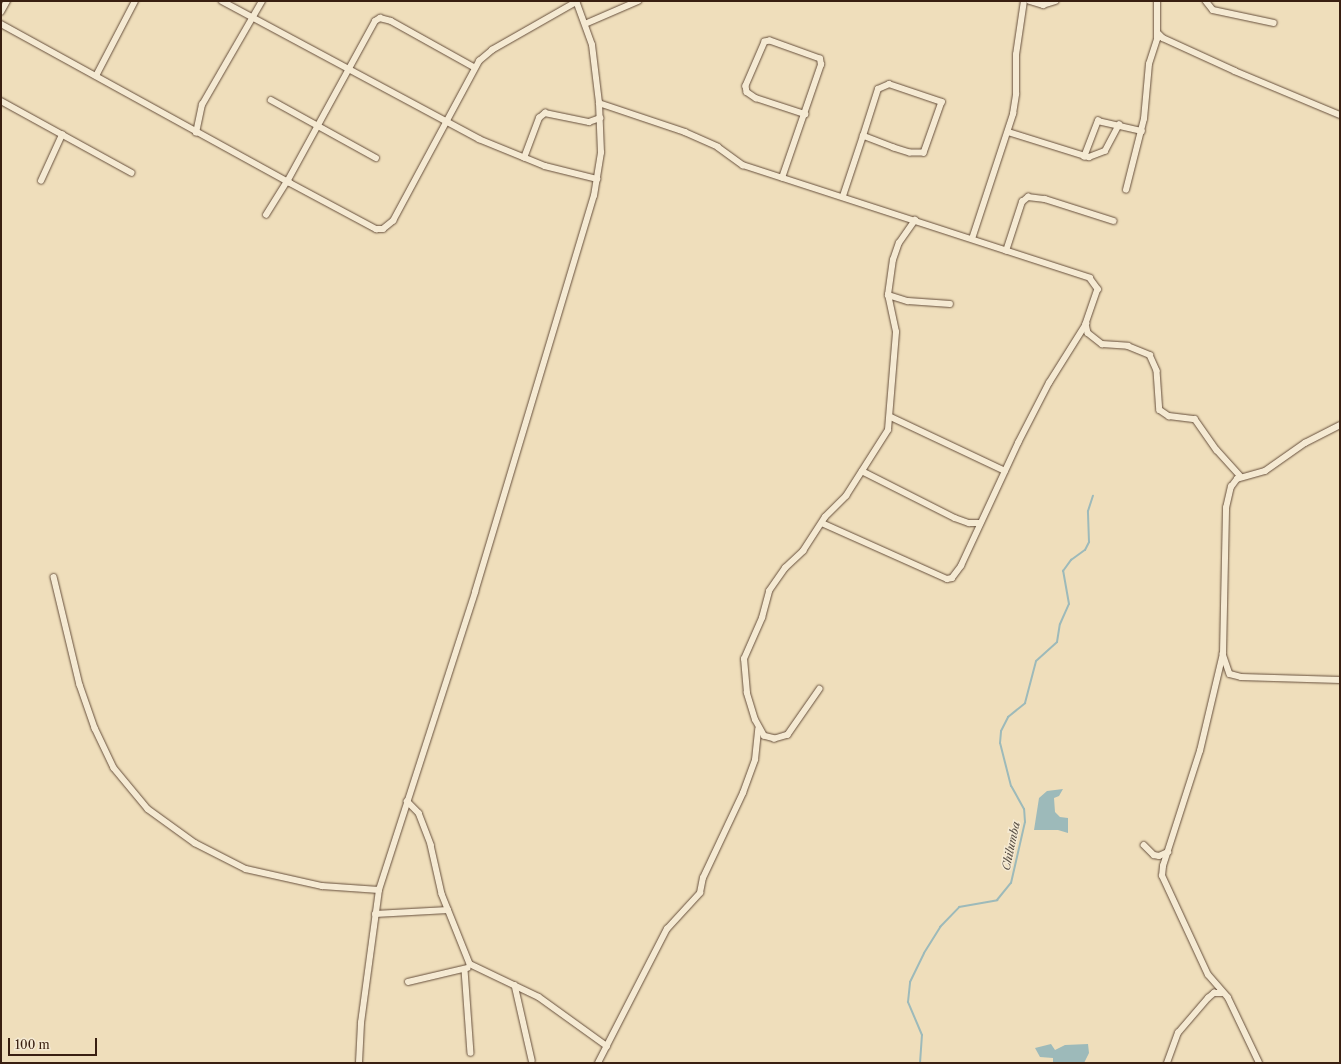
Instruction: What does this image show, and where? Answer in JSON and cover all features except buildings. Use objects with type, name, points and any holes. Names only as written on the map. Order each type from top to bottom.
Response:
[{"type":"street","points":[[1,12],[7,1]]},
{"type":"street","points":[[96,76],[135,1]]},
{"type":"street","points":[[222,1],[479,139],[545,166],[597,179]]},
{"type":"street","points":[[196,133],[202,105],[262,1]]},
{"type":"street","points":[[585,24],[638,1]]},
{"type":"street","points":[[972,239],[1008,132],[1016,94],[1016,55],[1024,1]]},
{"type":"street","points":[[1030,1],[1043,4],[1055,1]]},
{"type":"street","points":[[1126,190],[1142,131],[1149,64],[1158,33],[1157,1]]},
{"type":"street","points":[[1206,1],[1213,10],[1274,23]]},
{"type":"street","points":[[1,24],[196,133],[376,229],[383,229],[392,221],[474,67],[492,50],[576,2],[585,24],[592,45],[599,103],[601,153],[597,179],[573,273],[379,890],[375,914],[359,1063]]},
{"type":"street","points":[[266,215],[287,182],[375,21],[385,18],[474,67]]},
{"type":"street","points":[[1158,33],[1163,38],[1235,71],[1340,115]]},
{"type":"street","points":[[782,178],[821,65],[820,59],[770,41],[765,42],[746,86],[747,92],[750,96],[804,114]]},
{"type":"street","points":[[844,196],[863,136],[878,89],[890,84],[942,102],[924,153],[910,153],[863,136]]},
{"type":"street","points":[[271,100],[376,158]]},
{"type":"street","points":[[1,101],[132,174]]},
{"type":"street","points":[[599,103],[685,132],[718,147],[743,165],[844,196],[1094,280],[1097,294],[1086,324],[1049,383],[1005,471],[959,570],[952,578],[946,579],[822,523]]},
{"type":"street","points":[[524,158],[539,118],[545,113],[589,122],[600,118]]},
{"type":"street","points":[[1084,157],[1096,123],[1102,120],[1142,131]]},
{"type":"street","points":[[1008,132],[1035,139],[1084,157],[1105,151],[1119,125]]},
{"type":"street","points":[[41,181],[62,135]]},
{"type":"street","points":[[1006,251],[1022,202],[1028,197],[1045,199],[1114,221]]},
{"type":"street","points":[[820,689],[788,735],[775,739],[764,736],[758,728],[747,694],[744,659],[762,618],[769,591],[785,568],[803,551],[822,523],[846,496],[888,430],[890,417],[891,377],[896,332],[888,295],[893,260],[899,243],[915,220]]},
{"type":"street","points":[[888,295],[908,301],[950,304]]},
{"type":"street","points":[[1086,324],[1088,333],[1102,344],[1128,346],[1150,355],[1157,371],[1160,410],[1169,416],[1195,419],[1217,450],[1241,476]]},
{"type":"street","points":[[890,417],[1005,471]]},
{"type":"street","points":[[1259,1063],[1228,998],[1222,993],[1208,975],[1162,876],[1168,851],[1200,751],[1223,654],[1226,508],[1231,487],[1241,476],[1265,471],[1305,443],[1340,425]]},
{"type":"street","points":[[862,471],[955,518],[969,523],[980,523]]},
{"type":"street","points":[[54,577],[80,685],[95,728],[114,768],[148,809],[194,843],[252,871],[322,886],[379,890]]},
{"type":"street","points":[[1223,654],[1230,674],[1241,677],[1340,680]]},
{"type":"street","points":[[598,1063],[667,929],[700,893],[703,878],[743,793],[755,760],[758,728]]},
{"type":"street","points":[[407,801],[419,813],[431,845],[448,910],[470,964],[515,985],[570,1018],[608,1046]]},
{"type":"street","points":[[1144,845],[1154,855],[1159,856],[1168,851]]},
{"type":"street","points":[[375,914],[448,910]]},
{"type":"street","points":[[408,982],[465,970],[470,964]]},
{"type":"street","points":[[465,970],[471,1053]]},
{"type":"street","points":[[515,985],[532,1060]]},
{"type":"street","points":[[1167,1063],[1178,1033],[1208,998],[1214,993],[1222,993]]},
{"type":"water","points":[[1063,789],[1059,796],[1054,798],[1055,812],[1060,817],[1068,818],[1068,833],[1058,830],[1034,830],[1039,798],[1047,791]]},
{"type":"water","points":[[1051,1044],[1055,1050],[1065,1045],[1088,1044],[1089,1053],[1084,1063],[1053,1063],[1053,1058],[1040,1057],[1035,1048]]},
{"type":"waterway","name":"Chilumba","points":[[920,1063],[922,1035],[908,1002],[910,982],[924,953],[940,927],[959,907],[997,900],[1011,883],[1025,822],[1024,809],[1011,786],[1000,743],[1001,731],[1008,717],[1025,703],[1036,661],[1057,642],[1060,624],[1069,604],[1063,571],[1071,560],[1085,550],[1089,542],[1088,511],[1093,496]]}]
